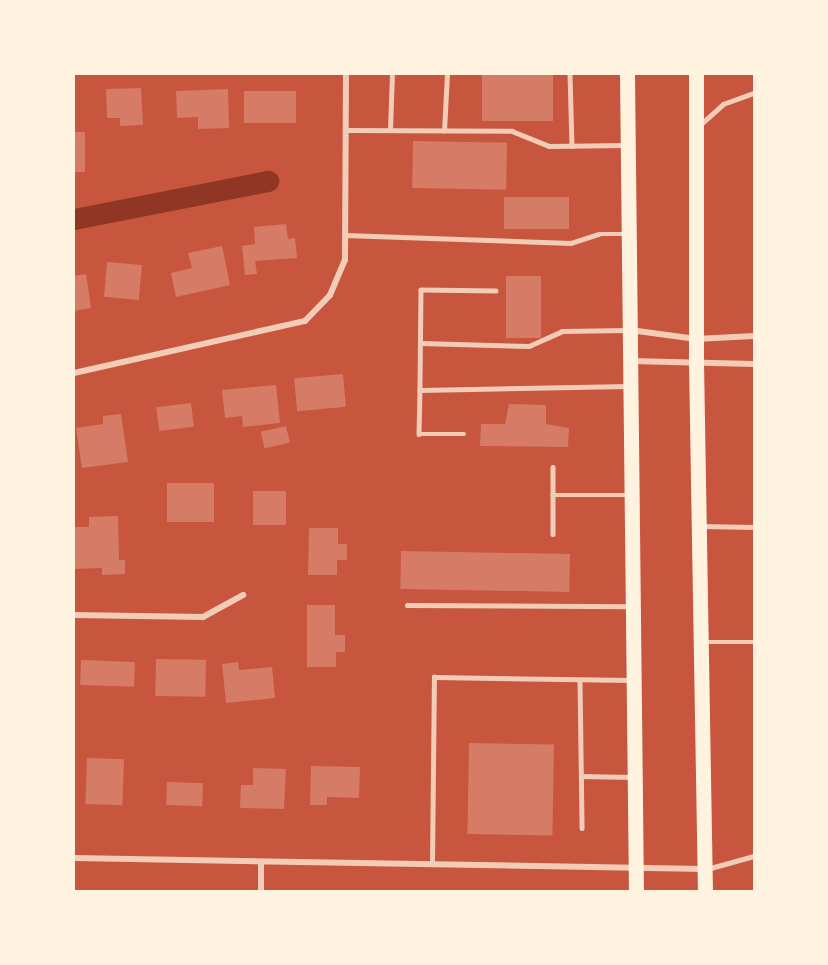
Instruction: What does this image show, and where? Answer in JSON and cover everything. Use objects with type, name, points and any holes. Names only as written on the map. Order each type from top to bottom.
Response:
[{"type":"main road","points":[[627,74],[636,891]]},
{"type":"main road","points":[[696,74],[696,362],[701,526],[705,891]]},
{"type":"street","points":[[74,373],[305,321],[330,295],[345,260],[346,74]]},
{"type":"street","points":[[630,330],[696,339],[754,336]]},
{"type":"street","points":[[630,361],[754,364]]},
{"type":"street","points":[[74,615],[203,617],[243,596]]},
{"type":"street","points":[[74,858],[705,869]]},
{"type":"street","points":[[261,862],[261,891]]},
{"type":"lane","points":[[390,130],[392,74]]},
{"type":"lane","points":[[444,131],[447,74]]},
{"type":"lane","points":[[570,74],[572,146]]},
{"type":"lane","points":[[696,128],[723,104],[754,93]]},
{"type":"lane","points":[[346,130],[512,131],[549,146],[628,145]]},
{"type":"lane","points":[[345,235],[572,243],[599,234],[628,234]]},
{"type":"lane","points":[[464,434],[419,434],[421,290],[495,291]]},
{"type":"lane","points":[[421,343],[529,346],[562,331],[630,330]]},
{"type":"lane","points":[[420,390],[630,386]]},
{"type":"lane","points":[[553,468],[553,534]]},
{"type":"lane","points":[[553,495],[632,495]]},
{"type":"lane","points":[[701,526],[754,527]]},
{"type":"lane","points":[[407,605],[633,606]]},
{"type":"lane","points":[[702,642],[754,642]]},
{"type":"lane","points":[[432,864],[434,677],[634,680]]},
{"type":"lane","points":[[580,680],[582,828]]},
{"type":"lane","points":[[581,776],[634,777]]},
{"type":"lane","points":[[705,869],[754,856]]},
{"type":"building","points":[[482,74],[553,74],[553,121],[482,121]]},
{"type":"building","points":[[141,88],[143,125],[120,126],[120,118],[107,118],[106,89]]},
{"type":"building","points":[[228,89],[229,128],[198,129],[198,117],[177,118],[176,91]]},
{"type":"building","points":[[244,91],[296,91],[296,123],[244,123]]},
{"type":"building","points":[[74,132],[85,132],[85,172],[74,172]]},
{"type":"building","points":[[413,141],[507,143],[506,190],[412,188]]},
{"type":"building","points":[[504,197],[569,197],[569,229],[504,229]]},
{"type":"building","points":[[286,224],[288,239],[295,238],[297,258],[255,261],[257,274],[245,275],[242,246],[255,244],[254,227]]},
{"type":"building","points":[[222,246],[230,285],[176,297],[171,273],[192,268],[188,253]]},
{"type":"building","points":[[107,262],[142,265],[139,300],[104,297]]},
{"type":"building","points":[[86,274],[91,308],[74,311],[74,276]]},
{"type":"building","points":[[506,276],[541,276],[541,338],[506,338]]},
{"type":"building","points":[[343,374],[346,407],[297,411],[294,378]]},
{"type":"building","points":[[276,385],[280,423],[243,427],[242,416],[225,418],[222,390]]},
{"type":"building","points":[[191,403],[194,427],[159,431],[156,407]]},
{"type":"building","points":[[509,404],[546,405],[546,424],[569,428],[568,447],[480,446],[481,424],[505,424]]},
{"type":"building","points":[[121,414],[128,462],[82,468],[76,428],[103,424],[103,416]]},
{"type":"building","points":[[286,426],[290,443],[264,448],[261,432]]},
{"type":"building","points":[[167,483],[214,483],[214,522],[167,522]]},
{"type":"building","points":[[253,491],[286,491],[286,525],[253,525]]},
{"type":"building","points":[[118,516],[119,560],[125,560],[125,574],[102,575],[102,568],[74,569],[74,527],[89,527],[89,517]]},
{"type":"building","points":[[309,528],[338,528],[338,544],[347,544],[347,560],[337,560],[337,575],[308,575]]},
{"type":"building","points":[[401,551],[570,554],[569,592],[400,589]]},
{"type":"building","points":[[307,605],[335,605],[335,635],[345,635],[345,652],[336,652],[336,667],[307,667]]},
{"type":"building","points":[[156,659],[206,660],[205,697],[155,696]]},
{"type":"building","points":[[81,660],[135,662],[134,687],[80,685]]},
{"type":"building","points":[[238,662],[239,670],[272,667],[275,698],[226,703],[222,664]]},
{"type":"building","points":[[469,743],[554,744],[552,835],[467,834]]},
{"type":"building","points":[[87,758],[124,759],[122,805],[85,804]]},
{"type":"building","points":[[311,766],[360,767],[359,798],[327,797],[327,805],[310,805]]},
{"type":"building","points":[[253,768],[286,769],[284,809],[240,808],[241,785],[253,785]]},
{"type":"building","points":[[167,782],[203,783],[202,806],[166,805]]},
{"type":"waterway","points":[[74,219],[268,181]]}]
